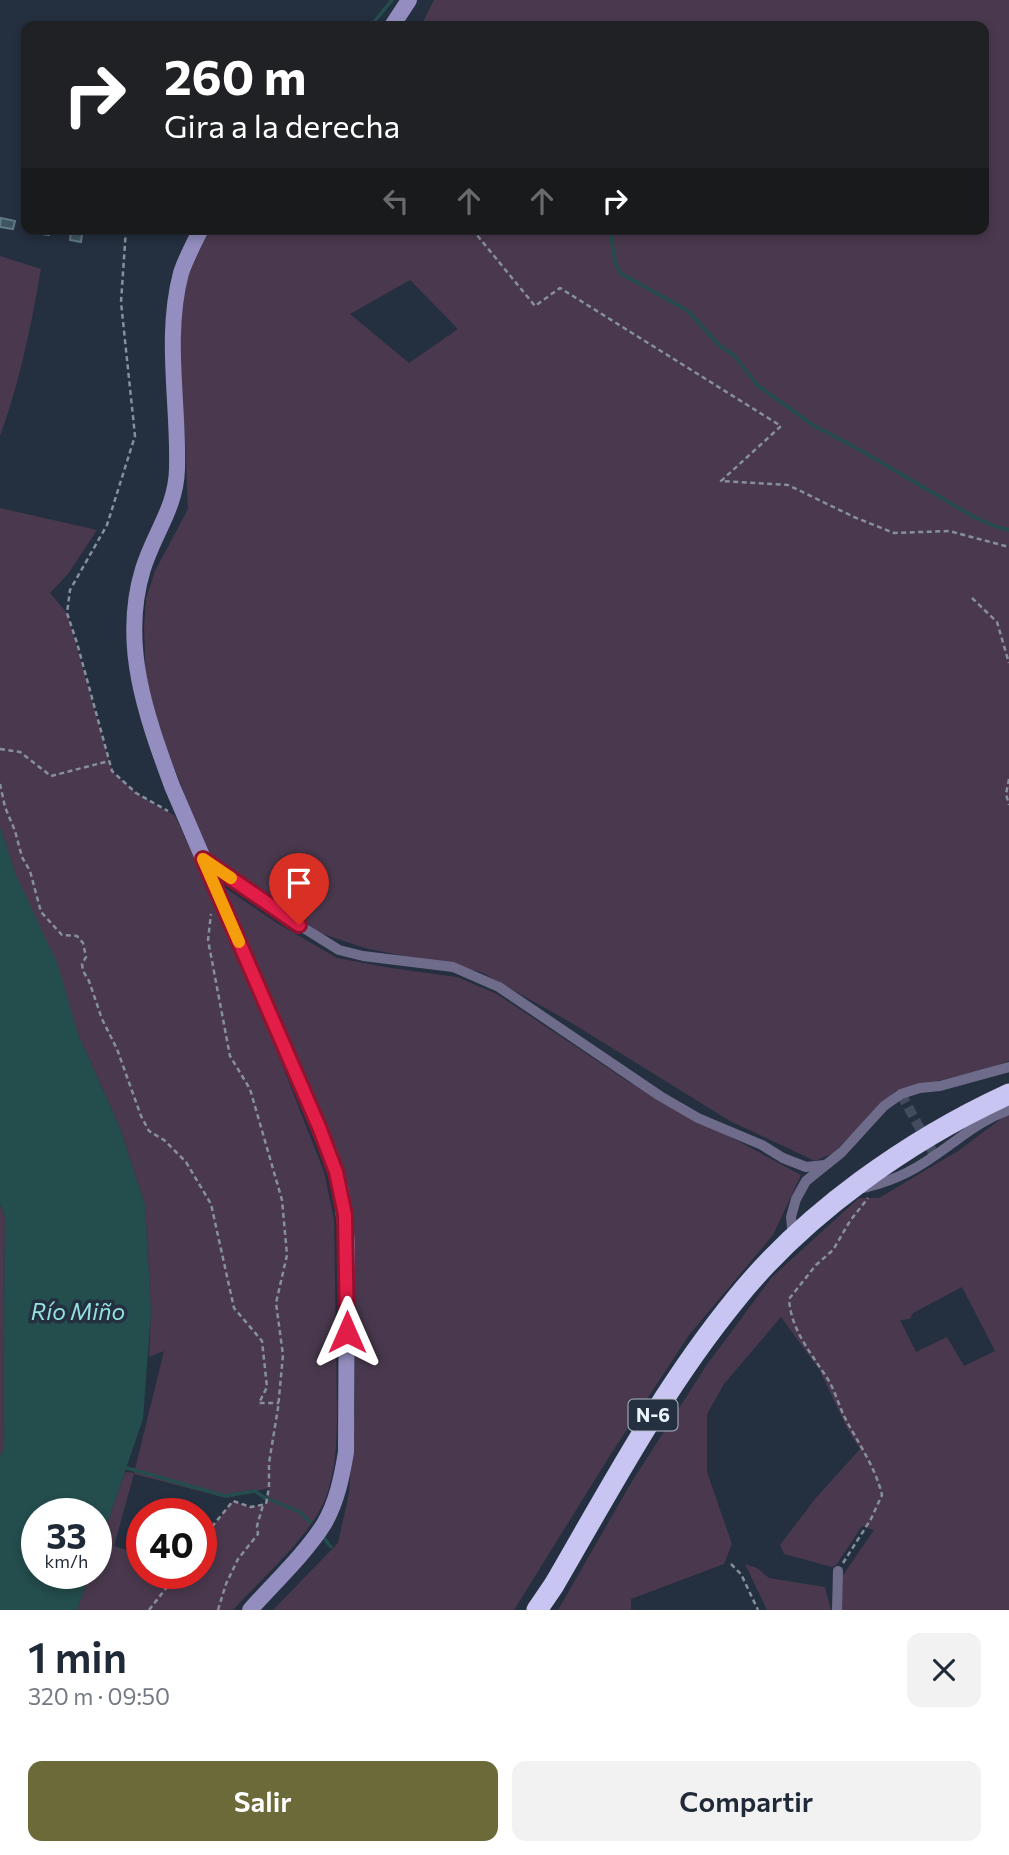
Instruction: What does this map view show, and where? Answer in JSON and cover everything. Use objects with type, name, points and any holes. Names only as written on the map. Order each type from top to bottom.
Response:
[{"type":"highway","name":"N-6","points":[[537,1610],[645,1427],[691,1358],[770,1260],[850,1191],[896,1157],[967,1114],[1009,1094]]},
{"type":"street","points":[[395,21],[410,0]]},
{"type":"street","points":[[198,235],[182,272],[174,312],[176,486],[167,516],[144,567],[136,601],[134,624],[137,675],[150,727],[186,822],[330,1154],[341,1191],[347,1243],[346,1452],[342,1477],[330,1512],[318,1533],[250,1610]]},
{"type":"street","points":[[203,859],[278,912],[340,950],[363,956],[453,967],[499,987],[660,1096],[698,1118],[806,1167],[825,1165]]},
{"type":"street","points":[[793,1238],[791,1217],[796,1199],[806,1181],[864,1130],[884,1106],[901,1094],[920,1088],[940,1086],[1009,1067]]},
{"type":"street","points":[[850,1191],[875,1186],[924,1162],[970,1128],[1009,1110]]},
{"type":"street","points":[[836,1610],[838,1571]]},
{"type":"path","points":[[126,235],[121,302],[135,436],[107,525],[70,590],[67,613],[112,771],[136,793],[186,822]]},
{"type":"path","points":[[477,235],[535,306],[559,288],[780,426],[721,481],[788,485],[894,533],[949,531],[1009,547]]},
{"type":"path","points":[[972,598],[997,622],[1009,663]]},
{"type":"path","points":[[0,749],[20,752],[51,776],[109,761]]},
{"type":"path","points":[[1009,779],[1006,794],[1009,804]]},
{"type":"path","points":[[0,784],[22,857],[30,870],[41,912],[62,935],[78,936],[82,943],[86,957],[82,964],[83,971],[102,1020],[117,1049],[141,1116],[149,1131],[164,1140],[186,1161],[211,1204],[234,1308],[262,1341],[267,1387],[259,1403],[279,1403]]},
{"type":"path","points":[[214,883],[208,940],[230,1056],[250,1088],[282,1200],[287,1255],[276,1303],[283,1355],[279,1403],[268,1463],[269,1487],[257,1526],[258,1534],[238,1559],[218,1610]]},
{"type":"path","points":[[838,1571],[871,1519],[882,1495],[868,1457],[844,1416],[831,1384],[801,1339],[790,1317],[789,1299],[816,1265],[833,1250],[875,1186]]},
{"type":"path","points":[[217,1521],[233,1502],[250,1507],[262,1505]]},
{"type":"path","points":[[731,1564],[741,1574],[758,1610]]},
{"type":"path","points":[[149,1610],[165,1589]]},
{"type":"shaded area","points":[[434,0],[1009,0],[1009,1061],[895,1091],[833,1153],[815,1161],[730,1121],[570,1022],[481,972],[365,948],[320,933],[206,850],[158,726],[146,679],[144,628],[146,599],[155,571],[188,509],[177,339],[181,297],[194,255],[205,235],[989,235],[989,21],[424,21]],"holes":[[[410,280],[458,329],[409,363],[350,314]]]},
{"type":"shaded area","points":[[0,256],[41,269],[24,353],[0,436]]},
{"type":"shaded area","points":[[0,508],[97,530],[68,574],[50,593],[67,613],[112,771],[136,793],[175,816],[242,962],[324,1172],[334,1219],[337,1421],[332,1476],[326,1497],[309,1527],[233,1610],[77,1610],[84,1589],[112,1589],[112,1510],[125,1472],[134,1473],[164,1351],[149,1357],[151,1312],[145,1205],[120,1128],[78,1034],[0,827]]},
{"type":"shaded area","points":[[219,884],[275,922],[337,958],[457,977],[497,994],[629,1082],[801,1175],[773,1235],[689,1335],[514,1610],[273,1610],[338,1543],[349,1493],[355,1410],[354,1242],[349,1194],[339,1157]]},
{"type":"shaded area","points":[[1009,1113],[1009,1610],[838,1610],[839,1581],[874,1530],[862,1526],[837,1564],[832,1567],[784,1554],[780,1545],[815,1499],[860,1449],[819,1369],[781,1317],[724,1384],[707,1414],[707,1472],[732,1544],[724,1564],[631,1599],[631,1610],[558,1610],[631,1483],[706,1366],[772,1277],[859,1198],[879,1198],[958,1151]],"holes":[[[962,1287],[995,1351],[964,1366],[947,1337],[916,1352],[900,1320],[910,1319],[913,1313]]]},
{"type":"shaded area","points":[[0,1204],[5,1217],[3,1451],[0,1456]]},
{"type":"shaded area","points":[[745,1564],[757,1568],[769,1578],[825,1587],[831,1610],[767,1610]]},
{"type":"water","name":"Río Miño","points":[[0,827],[16,875],[58,965],[78,1034],[120,1128],[145,1205],[151,1312],[143,1419],[112,1509],[112,1498],[21,1498],[21,1589],[84,1589],[77,1610],[0,1610],[5,1217],[0,1204]]},
{"type":"building","points":[[1,218],[15,221],[13,229],[0,227]]},
{"type":"building","points":[[71,235],[82,235],[81,242],[70,240]]},
{"type":"waterway","points":[[375,21],[392,0]]},
{"type":"waterway","points":[[611,235],[615,262],[620,273],[688,311],[720,346],[734,355],[757,385],[813,425],[974,517],[1009,530]]},
{"type":"waterway","points":[[127,1468],[225,1496],[255,1491],[265,1498]]},
{"type":"waterway","points":[[269,1499],[300,1512],[310,1522]]},
{"type":"waterway","points":[[324,1538],[331,1547]]},
{"type":"tunnel","points":[[901,1094],[935,1156]]},
{"type":"slow traffic","points":[[231,878],[203,859],[239,942]]},
{"type":"route","points":[[299,925],[203,859],[336,1172],[345,1215],[347,1243],[347,1332]]}]
